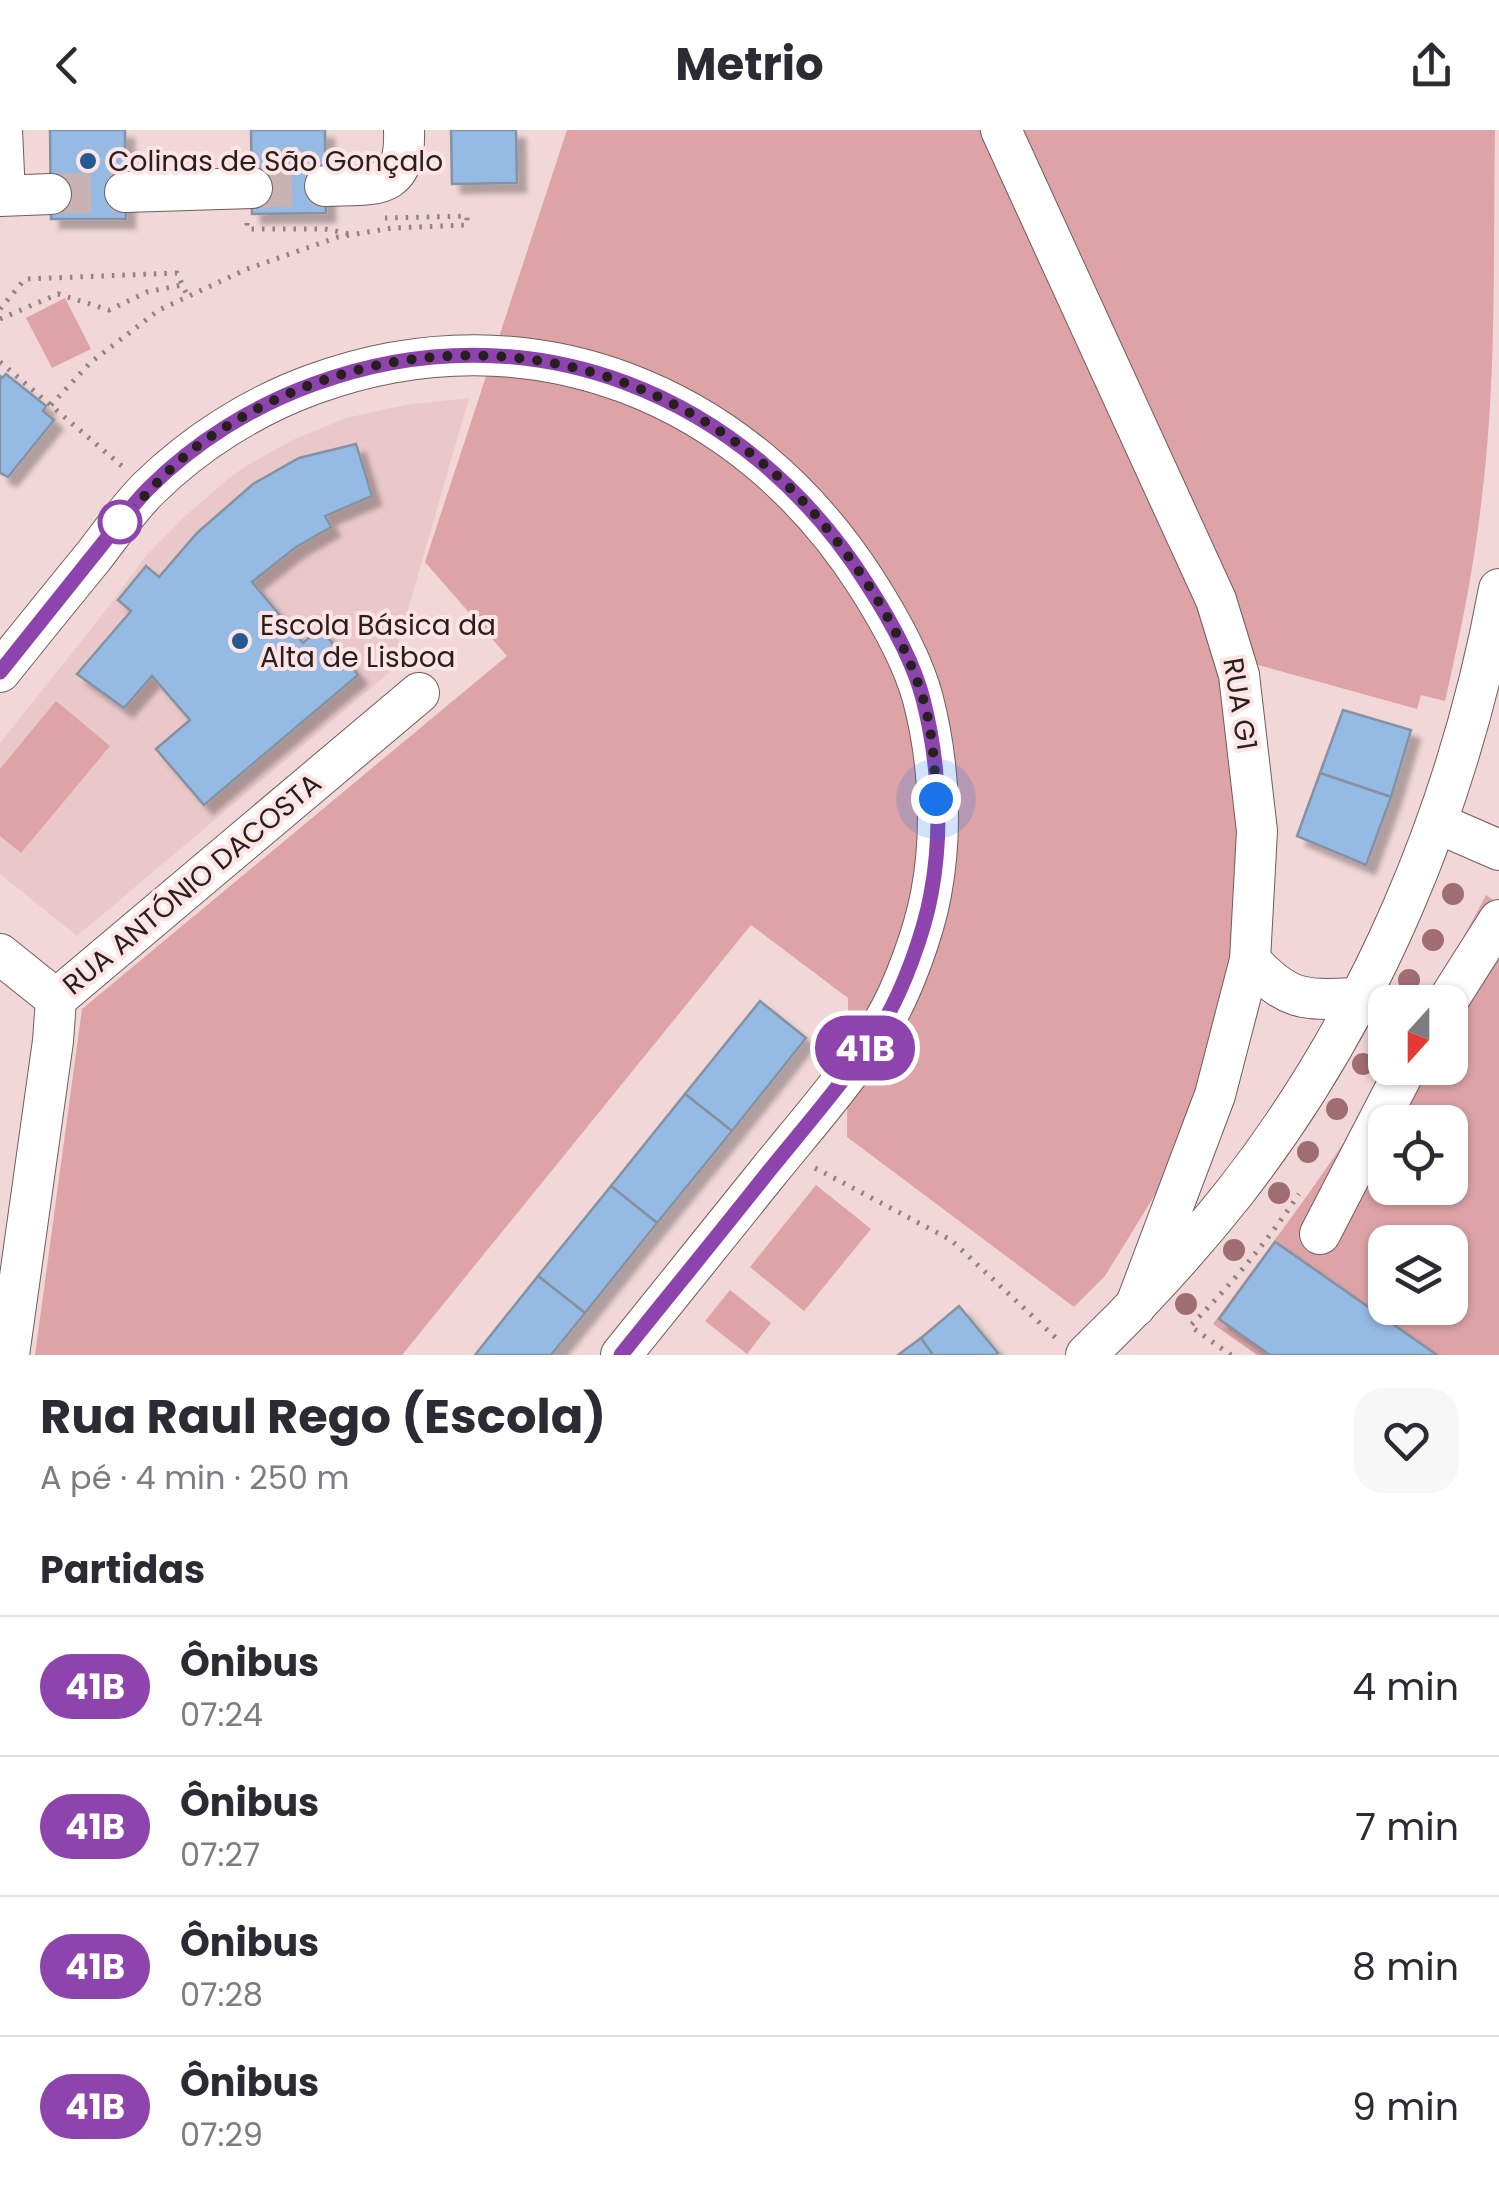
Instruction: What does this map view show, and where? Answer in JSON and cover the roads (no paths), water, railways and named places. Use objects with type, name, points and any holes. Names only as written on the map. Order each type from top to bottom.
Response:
[{"type":"street","points":[[2,130],[2,196],[51,194]]},
{"type":"street","points":[[326,186],[370,184],[398,172],[404,158],[404,130]]},
{"type":"street","name":"RUA G1","points":[[1002,130],[1216,600],[1240,675],[1257,832],[1250,960],[1215,1095],[1135,1307]]},
{"type":"street","points":[[126,192],[252,188]]},
{"type":"street","points":[[0,672],[148,489],[199,445],[257,409],[312,384],[372,366],[433,356],[494,355],[562,364],[625,382],[688,410],[742,445],[802,498],[847,552],[890,620],[922,696],[935,765],[938,833],[931,895],[913,956],[885,1019],[845,1076],[621,1355]]},
{"type":"street","points":[[1073,1349],[1135,1307],[1236,1191],[1322,1064],[1360,998],[1394,929],[1437,822],[1472,713],[1499,590]]},
{"type":"street","name":"RUA ANTÓNIO DACOSTA","points":[[9,1355],[56,999],[419,693]]},
{"type":"street","points":[[1437,822],[1499,850]]},
{"type":"street","points":[[1458,985],[1499,920]]},
{"type":"street","points":[[0,954],[56,999]]},
{"type":"street","points":[[1250,960],[1288,994],[1311,1000],[1360,998]]},
{"type":"street","points":[[1320,1234],[1397,1085]]},
{"type":"tunnel","points":[[252,188],[325,186]]},
{"type":"tunnel","points":[[51,194],[125,192]]},
{"type":"place","name":"Colinas de São Gonçalo","points":[[88,161]]},
{"type":"place","name":"Escola Básica da Alta de Lisboa","points":[[240,641]]}]
